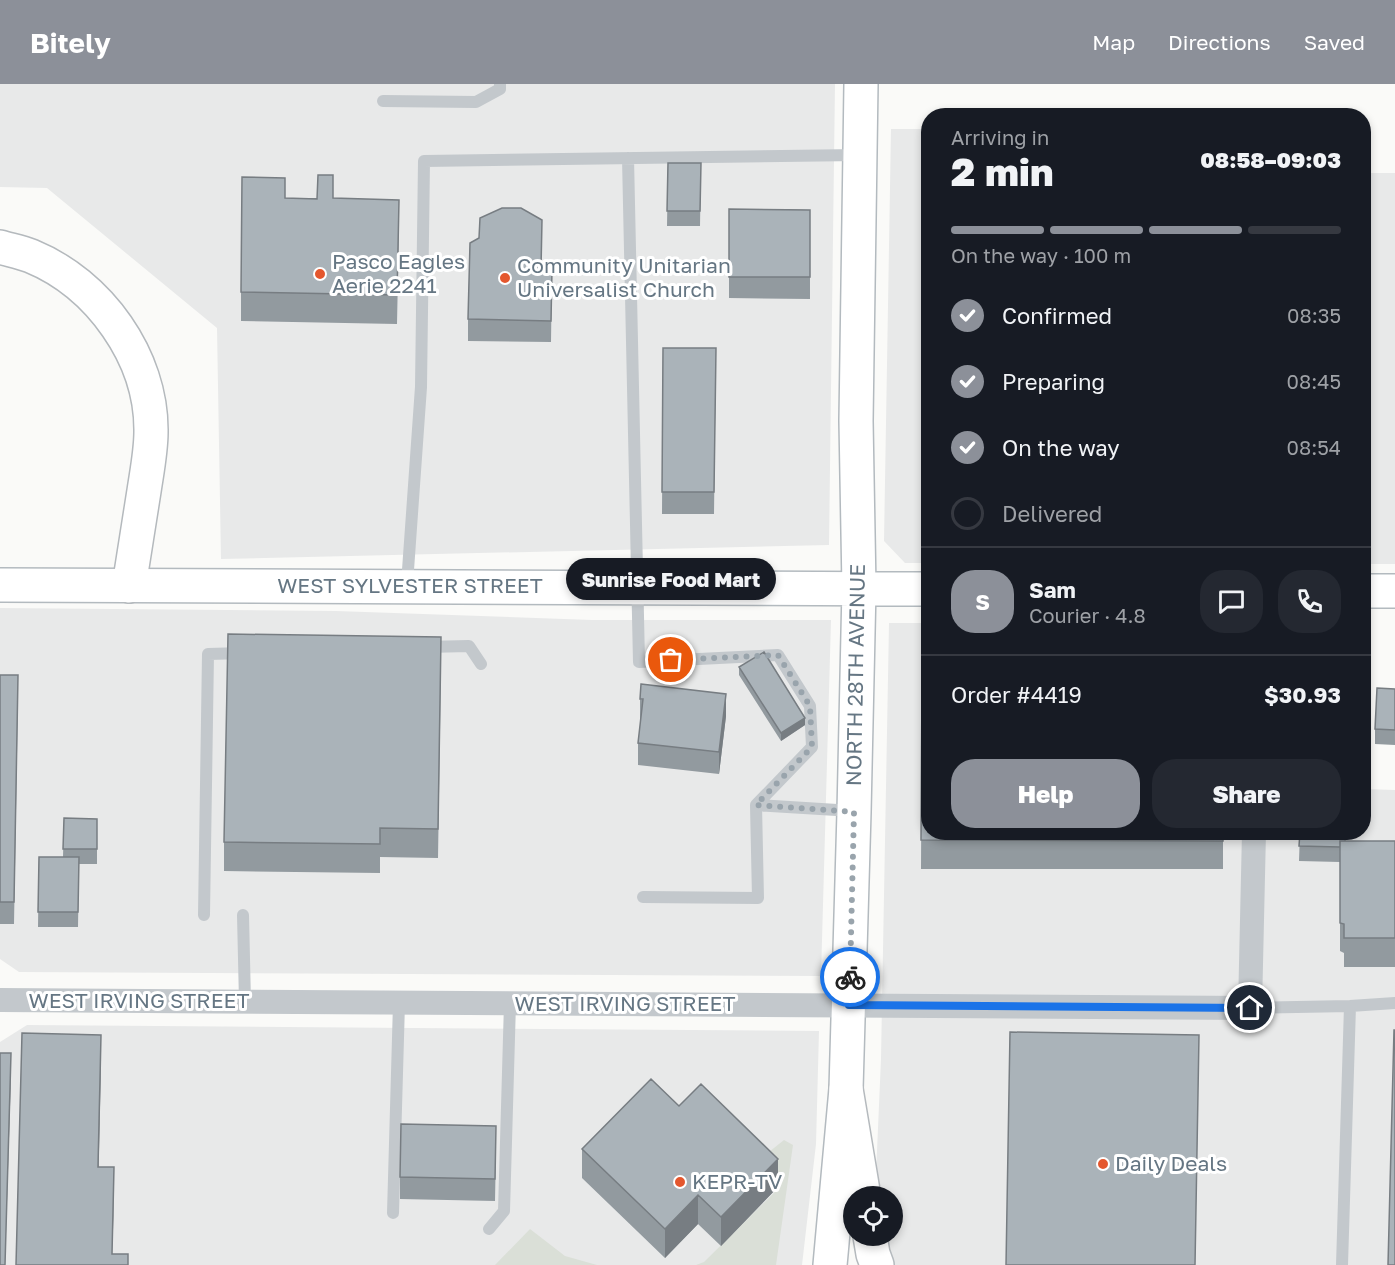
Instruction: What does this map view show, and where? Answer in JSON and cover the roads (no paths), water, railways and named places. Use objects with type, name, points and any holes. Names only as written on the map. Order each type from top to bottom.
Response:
[{"type":"main road","name":"NORTH 28TH AVENUE","points":[[830,1265],[846,1089],[849,1005],[859,588],[856,421],[861,84]]},
{"type":"main road","points":[[0,247],[31,256],[61,273],[92,296],[117,325],[138,362],[148,400],[151,431],[129,586]]},
{"type":"main road","name":"WEST SYLVESTER STREET","points":[[0,585],[921,589]]},
{"type":"main road","points":[[1371,591],[1395,591]]},
{"type":"main road","points":[[846,1089],[862,1186]]},
{"type":"main road","points":[[872,1246],[877,1265]]},
{"type":"street","points":[[1250,1008],[1254,840]]},
{"type":"street","name":"WEST IRVING STREET","points":[[0,1000],[1250,1008]]},
{"type":"lane","points":[[383,101],[476,102],[500,89],[500,84]]},
{"type":"lane","points":[[407,586],[420,387],[424,161],[860,155]]},
{"type":"lane","points":[[628,158],[639,662],[778,655],[810,706],[812,747],[756,805],[758,898],[643,897]]},
{"type":"lane","points":[[410,648],[470,646],[481,664]]},
{"type":"lane","points":[[204,915],[208,654],[256,653]]},
{"type":"lane","points":[[756,805],[854,812]]},
{"type":"lane","points":[[243,915],[245,1002]]},
{"type":"lane","points":[[393,1213],[399,1003]]},
{"type":"lane","points":[[489,1229],[504,1211],[510,1003]]},
{"type":"lane","points":[[1250,1008],[1395,1003]]},
{"type":"lane","points":[[1342,1265],[1350,1006]]},
{"type":"place","name":"Pasco Eagles Aerie 2241","points":[[320,274]]},
{"type":"place","name":"Community Unitarian Universalist Church","points":[[505,278]]},
{"type":"place","name":"Sunrise Food Mart","points":[[671,660]]},
{"type":"place","name":"Daily Deals","points":[[1103,1164]]},
{"type":"place","name":"KEPR-TV","points":[[680,1182]]}]
